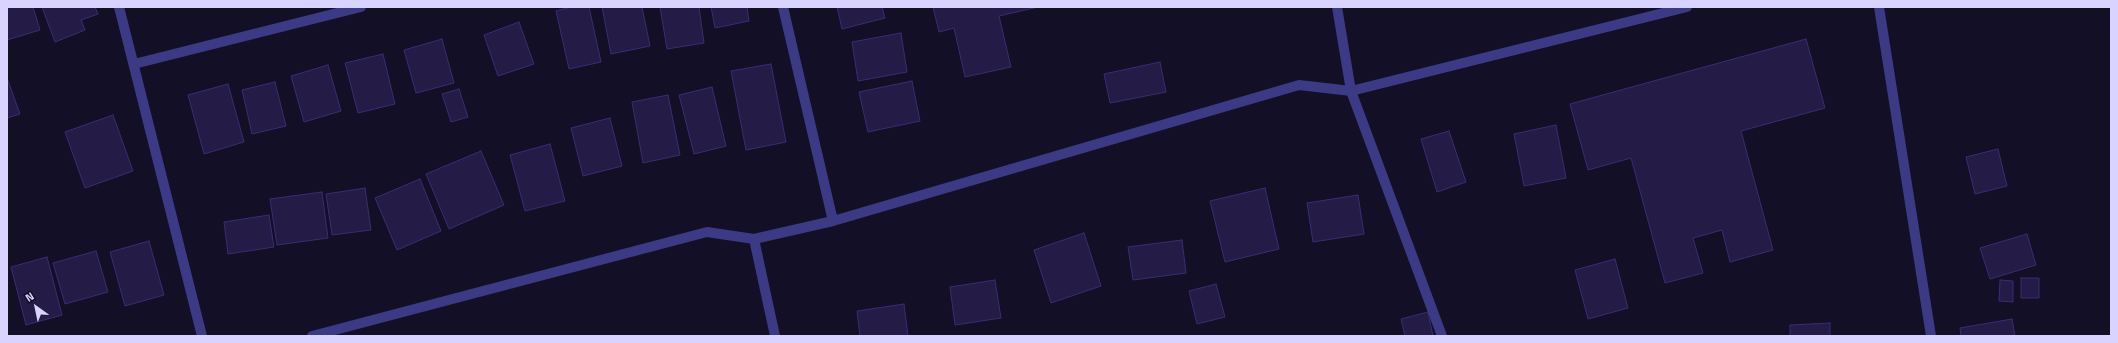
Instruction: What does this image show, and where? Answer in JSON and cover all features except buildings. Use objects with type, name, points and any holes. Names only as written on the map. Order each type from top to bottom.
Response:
[{"type":"street","points":[[120,7],[202,336]]},
{"type":"street","points":[[134,64],[361,7]]},
{"type":"street","points":[[783,7],[833,221]]},
{"type":"street","points":[[1337,7],[1351,91],[1442,336]]},
{"type":"street","points":[[312,336],[706,232],[754,239],[833,221],[1299,85],[1351,91],[1687,7]]},
{"type":"street","points":[[1879,7],[1931,336]]},
{"type":"street","points":[[754,239],[775,336]]}]
